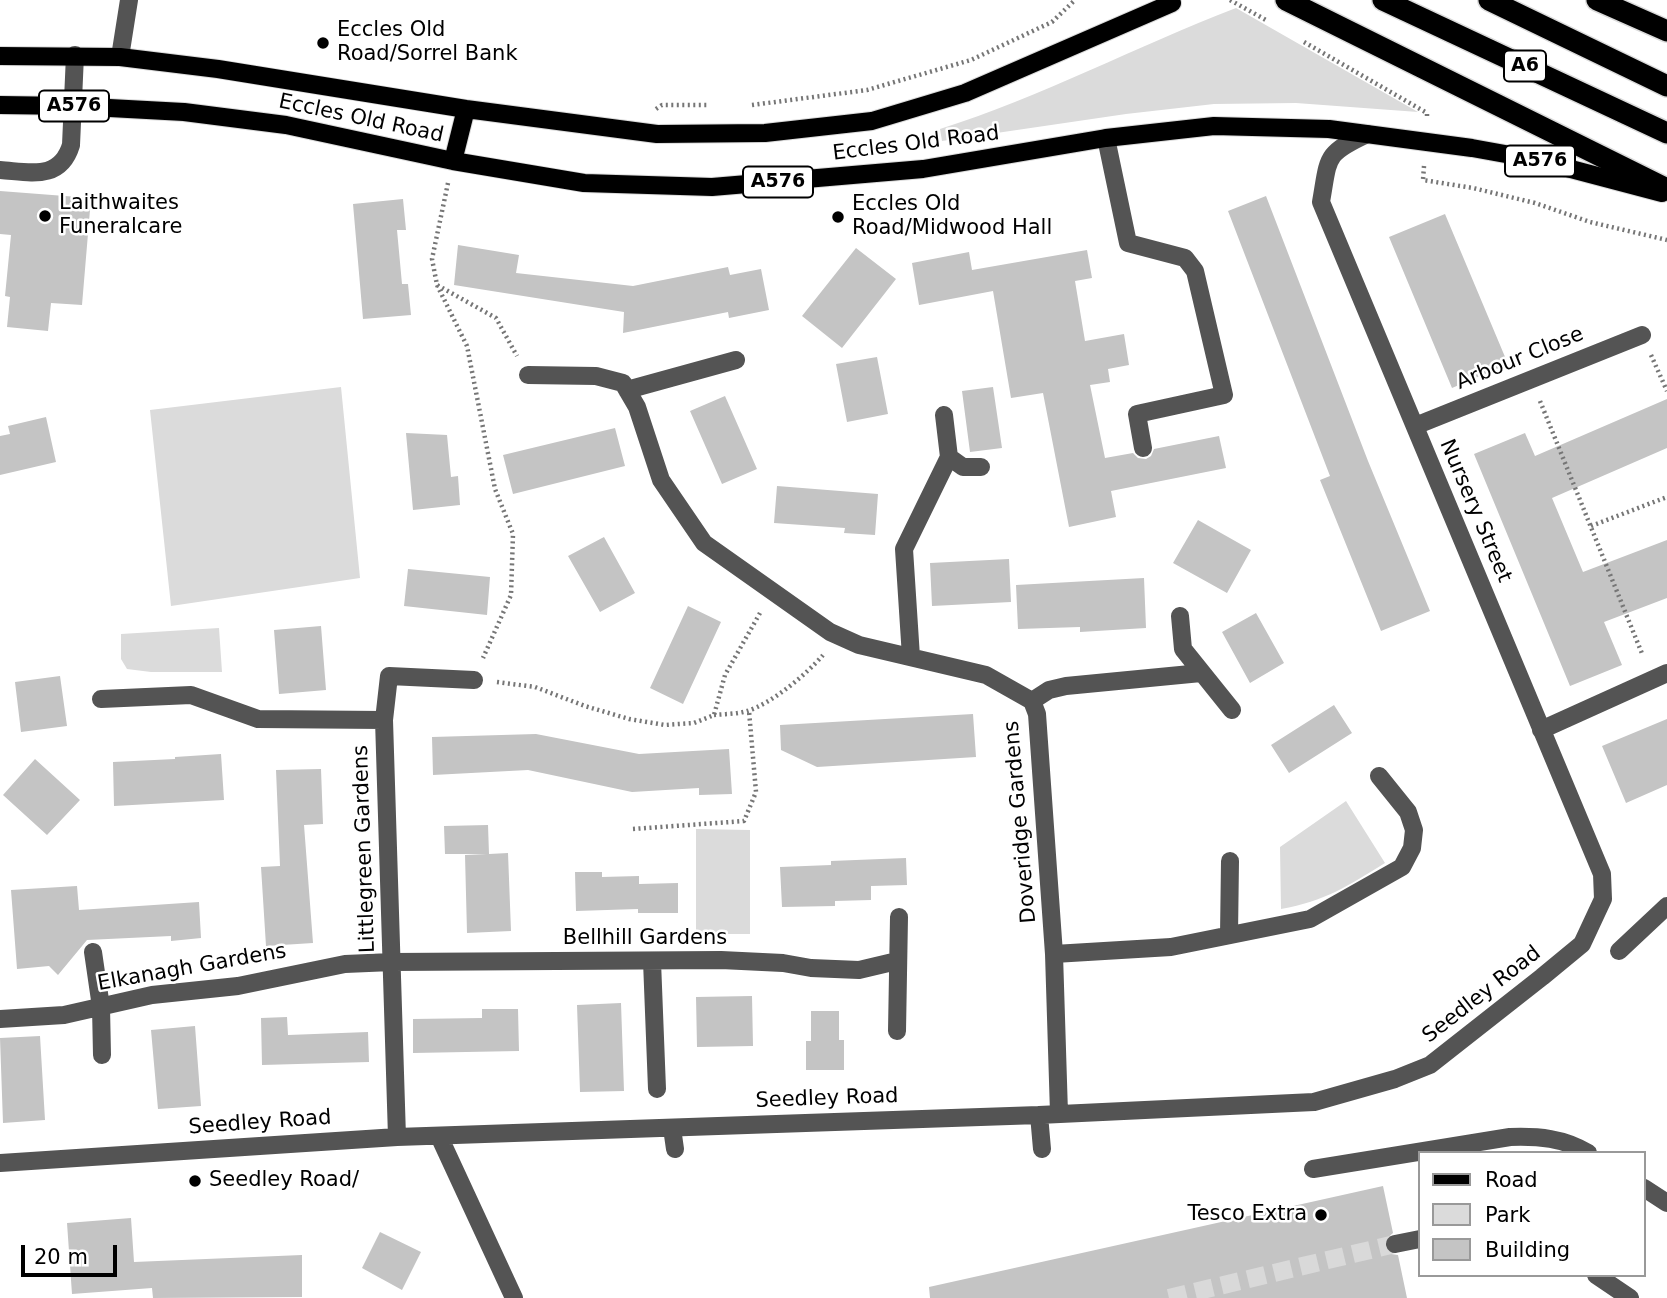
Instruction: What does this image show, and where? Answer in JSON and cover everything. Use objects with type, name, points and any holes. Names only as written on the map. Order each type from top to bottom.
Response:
[{"type":"highway","points":[[1286,0],[1667,189]]},
{"type":"highway","name":"A6","points":[[1383,0],[1667,133]]},
{"type":"highway","name":"A6","points":[[1489,0],[1667,86]]},
{"type":"highway","points":[[1597,0],[1667,31]]},
{"type":"main road","name":"Eccles Old Road","points":[[0,56],[120,57],[218,69],[466,109],[657,134],[765,133],[872,121],[965,93],[1172,3]]},
{"type":"main road","name":"Eccles Old Road","points":[[0,105],[184,112],[286,125],[453,161],[584,183],[712,187],[923,169],[1106,138],[1214,126],[1329,129],[1533,159],[1667,195]]},
{"type":"main road","points":[[453,161],[466,109]]},
{"type":"street","points":[[120,57],[129,0]]},
{"type":"street","points":[[0,170],[50,171],[59,166],[67,156],[71,145],[75,55]]},
{"type":"street","name":"Nursery Street","points":[[1367,134],[1340,146],[1329,158],[1321,202],[1602,874],[1603,898],[1594,921]]},
{"type":"street","points":[[1106,138],[1128,243],[1185,258],[1195,271],[1224,395],[1137,414],[1143,448]]},
{"type":"street","name":"Arbour Close","points":[[1415,426],[1642,335]]},
{"type":"street","points":[[627,390],[736,360]]},
{"type":"street","points":[[528,375],[596,376],[623,383],[637,407],[661,480],[704,543],[830,632],[859,645],[986,675],[1032,701]]},
{"type":"street","points":[[911,657],[905,549],[949,457],[944,415]]},
{"type":"street","points":[[949,457],[963,467],[981,467]]},
{"type":"street","points":[[1180,616],[1183,649],[1231,710]]},
{"type":"street","name":"Doveridge Gardens","points":[[1059,1113],[1054,954],[1037,713],[1032,701],[1049,690],[1066,686],[1201,673]]},
{"type":"street","points":[[384,720],[389,676],[474,680]]},
{"type":"street","points":[[1541,730],[1660,676]]},
{"type":"street","name":"Littlegreen Gardens","points":[[101,699],[191,695],[258,719],[384,720],[397,1137]]},
{"type":"street","points":[[1054,954],[1171,947],[1310,919],[1402,867],[1412,848],[1414,830],[1408,812],[1379,776]]},
{"type":"street","points":[[1228,935],[1230,861]]},
{"type":"street","points":[[1619,951],[1667,906]]},
{"type":"street","points":[[897,1031],[900,917]]},
{"type":"street","name":"Seedley Road","points":[[0,1163],[397,1137],[1039,1115],[1314,1102],[1395,1079],[1430,1065],[1582,944],[1594,921]]},
{"type":"street","points":[[93,952],[101,1007],[102,1055]]},
{"type":"street","name":"Bellhill Gardens","points":[[392,962],[721,960],[859,970],[897,961]]},
{"type":"street","points":[[652,961],[657,1089]]},
{"type":"street","name":"Elkanagh Gardens","points":[[0,1018],[64,1015],[152,995],[238,986],[345,964],[392,962]]},
{"type":"street","points":[[1039,1115],[1042,1149]]},
{"type":"street","points":[[672,1128],[675,1149]]},
{"type":"street","points":[[439,1136],[514,1298]]},
{"type":"street","points":[[1424,1151],[1510,1137],[1533,1136],[1557,1139],[1584,1151]]},
{"type":"street","points":[[1313,1169],[1418,1152]]},
{"type":"street","points":[[1646,1189],[1667,1203]]},
{"type":"street","points":[[1395,1244],[1418,1239]]},
{"type":"street","points":[[1599,1277],[1630,1298]]},
{"type":"path","points":[[748,106],[867,90],[971,60],[1052,22],[1075,0]]},
{"type":"path","points":[[1230,0],[1277,26]]},
{"type":"path","points":[[1300,40],[1427,113]]},
{"type":"path","points":[[627,129],[662,105],[711,106]]},
{"type":"path","points":[[453,161],[432,259],[437,285],[467,346],[495,489],[513,534],[511,595],[474,680],[535,687],[629,719],[665,725],[694,723],[714,715],[749,711],[783,691],[810,670],[840,636]]},
{"type":"path","points":[[1423,180],[1473,188],[1535,203],[1590,222],[1667,240]]},
{"type":"path","points":[[437,285],[496,318],[528,375]]},
{"type":"path","points":[[1642,335],[1667,391]]},
{"type":"path","points":[[1531,378],[1591,526],[1660,676]]},
{"type":"path","points":[[1591,526],[1667,496]]},
{"type":"path","points":[[714,715],[725,675],[772,591]]},
{"type":"path","points":[[632,828],[744,821],[755,792],[749,711]]},
{"type":"green space","points":[[1236,8],[1418,112],[1296,103],[1214,104],[942,141],[940,129],[1052,87]]},
{"type":"green space","points":[[341,387],[360,578],[171,606],[150,410]]},
{"type":"green space","points":[[219,628],[222,672],[151,672],[127,669],[121,659],[121,634]]},
{"type":"green space","points":[[1346,801],[1385,863],[1323,897],[1281,909],[1280,847]]},
{"type":"green space","points":[[696,829],[750,830],[750,934],[696,934]]},
{"type":"building","points":[[0,191],[91,198],[82,305],[51,303],[48,331],[7,327],[10,297],[5,296],[11,235],[0,234]]},
{"type":"building","points":[[1266,196],[1368,461],[1430,611],[1381,631],[1320,480],[1330,476],[1228,211]]},
{"type":"building","points":[[403,199],[406,230],[397,230],[402,284],[408,284],[411,315],[363,319],[353,204]]},
{"type":"building","points":[[1445,214],[1508,364],[1452,388],[1389,237]]},
{"type":"building","points":[[458,245],[519,255],[516,273],[633,286],[728,267],[730,275],[761,269],[769,310],[729,318],[728,312],[623,333],[624,312],[454,285]]},
{"type":"building","points":[[856,248],[896,279],[842,348],[802,316]]},
{"type":"building","points":[[1087,250],[1092,278],[1075,281],[1085,341],[1124,334],[1129,365],[1108,369],[1110,382],[1090,385],[1105,458],[1133,453],[1138,458],[1146,459],[1154,449],[1219,436],[1226,468],[1111,491],[1116,517],[1069,527],[1043,393],[1011,398],[993,291],[919,305],[912,263],[969,252],[972,270]]},
{"type":"building","points":[[877,357],[888,414],[847,422],[836,364]]},
{"type":"building","points":[[993,387],[1002,448],[970,452],[962,391]]},
{"type":"building","points":[[725,396],[757,469],[722,484],[690,411]]},
{"type":"building","points":[[1667,399],[1667,448],[1552,498],[1583,572],[1667,540],[1667,598],[1604,622],[1622,665],[1570,686],[1474,454],[1525,433],[1535,456]]},
{"type":"building","points":[[46,417],[56,462],[0,475],[0,436],[10,434],[8,426]]},
{"type":"building","points":[[615,428],[625,466],[513,494],[503,455]]},
{"type":"building","points":[[406,433],[447,435],[451,477],[458,476],[460,505],[413,510]]},
{"type":"building","points":[[777,486],[878,494],[875,535],[844,533],[845,528],[774,523]]},
{"type":"building","points":[[1198,520],[1251,550],[1227,593],[1173,563]]},
{"type":"building","points":[[604,537],[635,593],[600,612],[568,556]]},
{"type":"building","points":[[1009,559],[1011,602],[932,606],[930,563]]},
{"type":"building","points":[[408,569],[490,577],[487,615],[404,606]]},
{"type":"building","points":[[1144,578],[1146,628],[1080,632],[1080,627],[1018,629],[1016,585]]},
{"type":"building","points":[[688,606],[721,622],[683,704],[650,688]]},
{"type":"building","points":[[1256,613],[1284,663],[1250,683],[1222,632]]},
{"type":"building","points":[[321,626],[326,690],[279,694],[274,630]]},
{"type":"building","points":[[60,676],[67,726],[21,732],[15,682]]},
{"type":"building","points":[[1334,705],[1352,733],[1289,773],[1271,745]]},
{"type":"building","points":[[973,714],[976,757],[817,767],[781,750],[780,725]]},
{"type":"building","points":[[1667,719],[1667,785],[1626,803],[1602,746]]},
{"type":"building","points":[[536,734],[639,754],[729,749],[732,794],[699,795],[699,788],[632,792],[528,770],[433,775],[432,737]]},
{"type":"building","points":[[221,754],[224,800],[114,806],[113,762]]},
{"type":"building","points":[[35,759],[80,800],[47,835],[3,795]]},
{"type":"building","points":[[321,769],[323,824],[304,825],[313,943],[266,946],[261,867],[280,866],[276,770]]},
{"type":"building","points":[[488,825],[489,854],[508,853],[511,931],[467,933],[465,855],[487,854],[445,854],[444,826]]},
{"type":"building","points":[[906,858],[907,885],[871,886],[871,900],[835,901],[835,906],[782,907],[780,867],[831,865],[831,861]]},
{"type":"building","points":[[575,872],[602,872],[602,877],[639,876],[639,884],[678,883],[678,913],[638,913],[638,909],[576,911]]},
{"type":"building","points":[[77,886],[79,910],[199,902],[201,938],[171,941],[171,936],[87,940],[58,975],[49,966],[17,969],[11,890]]},
{"type":"building","points":[[752,996],[753,1046],[697,1047],[696,997]]},
{"type":"building","points":[[621,1003],[624,1091],[580,1092],[577,1005]]},
{"type":"building","points":[[482,1009],[518,1009],[519,1051],[413,1053],[413,1019],[482,1018]]},
{"type":"building","points":[[811,1011],[839,1011],[839,1040],[844,1040],[844,1070],[806,1070],[806,1041],[811,1041]]},
{"type":"building","points":[[287,1017],[288,1035],[368,1032],[369,1062],[262,1065],[261,1018]]},
{"type":"building","points":[[195,1026],[201,1106],[158,1109],[151,1030]]},
{"type":"building","points":[[40,1036],[45,1120],[3,1123],[0,1038]]},
{"type":"building","name":"Tesco Extra","points":[[1383,1186],[1393,1233],[1385,1240],[1384,1247],[1391,1254],[1398,1255],[1407,1298],[930,1298],[929,1287]]},
{"type":"building","points":[[131,1218],[134,1262],[302,1255],[302,1297],[153,1298],[152,1288],[72,1294],[67,1223]]},
{"type":"building","points":[[380,1232],[421,1252],[402,1290],[362,1268]]},
{"type":"tunnel","points":[[1169,1298],[1395,1244]]},
{"type":"place","name":"Eccles Old Road/Sorrel Bank","points":[[323,43]]},
{"type":"place","name":"Laithwaites Funeralcare","points":[[45,216]]},
{"type":"place","name":"Eccles Old Road/Midwood Hall","points":[[838,217]]},
{"type":"place","name":"Seedley Road/","points":[[195,1181]]},
{"type":"place","name":"Tesco Extra","points":[[1321,1215]]}]
